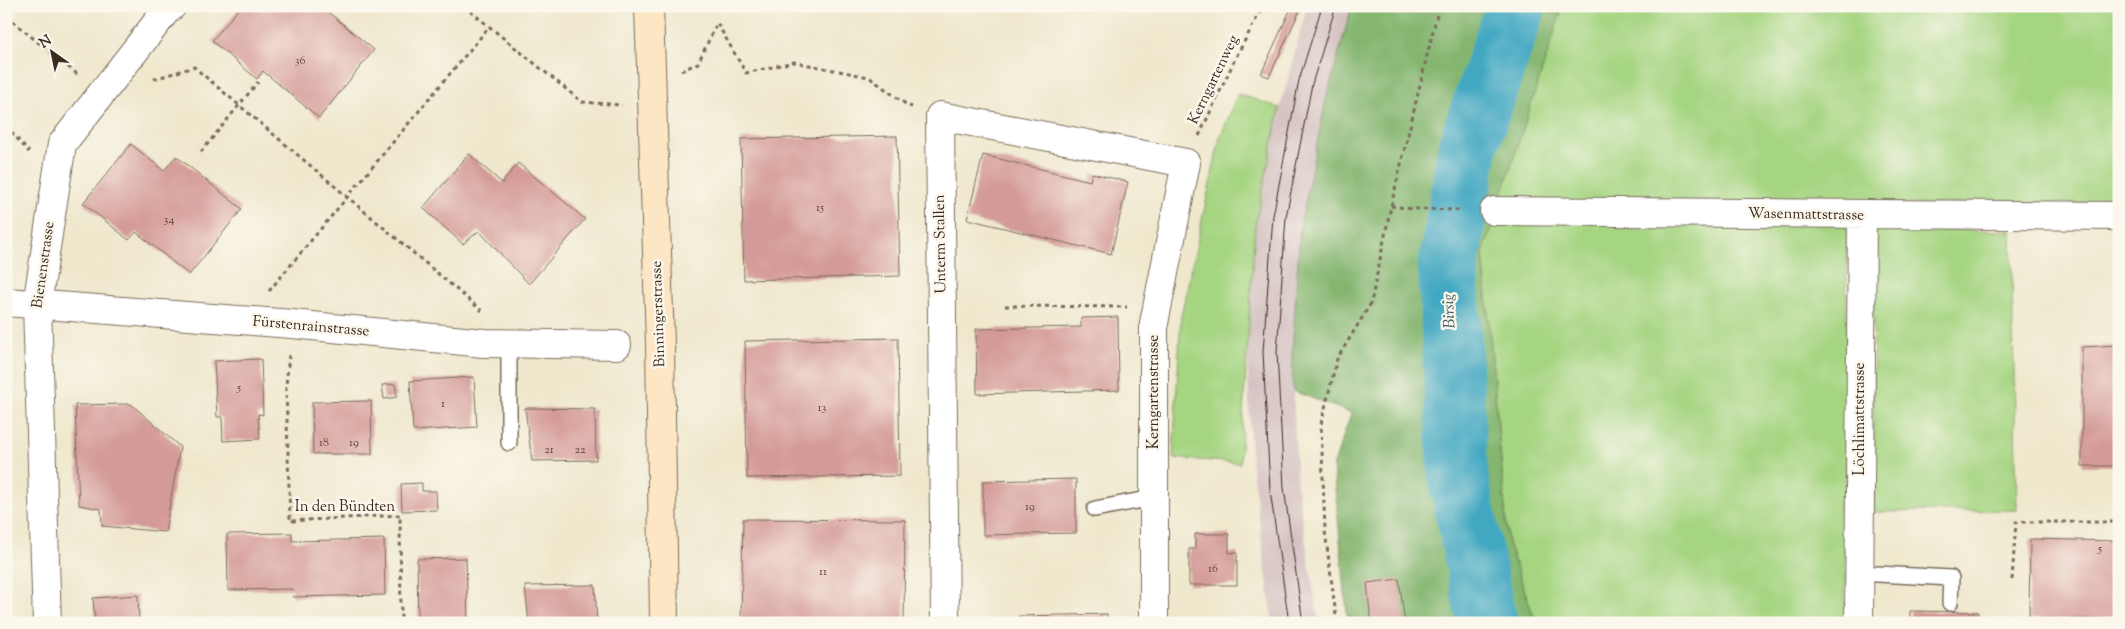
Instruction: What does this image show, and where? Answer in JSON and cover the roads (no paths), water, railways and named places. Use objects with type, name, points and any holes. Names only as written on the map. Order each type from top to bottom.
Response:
[{"type":"main road","name":"Binningerstrasse","points":[[649,6],[660,354],[664,623]]},
{"type":"street","name":"Bienenstrasse","points":[[47,623],[37,305],[62,144],[166,11],[172,6]]},
{"type":"street","name":"Unterm Stallen","points":[[945,623],[940,116],[1186,164]]},
{"type":"street","name":"Kerngartenstrasse","points":[[1154,623],[1154,323],[1186,164]]},
{"type":"street","name":"Wasenmattstrasse","points":[[1483,211],[2119,216]]},
{"type":"street","name":"Löchlimattstrasse","points":[[1859,623],[1862,215]]},
{"type":"street","name":"Fürstenrainstrasse","points":[[6,302],[292,324],[484,343],[617,345]]},
{"type":"lane","points":[[508,343],[509,443]]},
{"type":"lane","points":[[1096,509],[1153,498]]},
{"type":"lane","points":[[1860,573],[1950,578],[1950,603]]},
{"type":"waterway","name":"Birsig","points":[[1488,623],[1458,475],[1448,267],[1468,146],[1516,6]]},
{"type":"tram line","points":[[1289,623],[1270,490],[1263,352],[1273,216],[1299,80],[1322,6]]},
{"type":"tram line","points":[[1303,623],[1284,488],[1277,352],[1286,217],[1312,84],[1336,6]]}]
